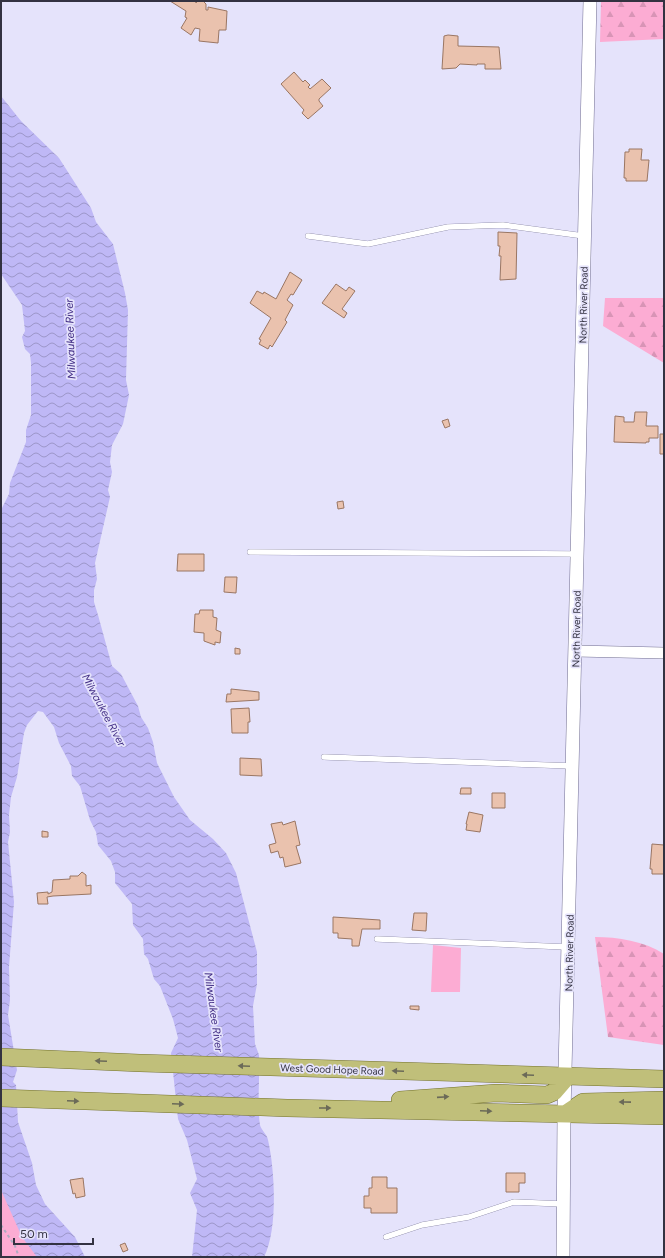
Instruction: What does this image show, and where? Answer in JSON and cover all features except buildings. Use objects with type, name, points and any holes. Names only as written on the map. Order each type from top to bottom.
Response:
[{"type":"main road","name":"West Good Hope Road","points":[[1,1057],[140,1063],[664,1079]]},
{"type":"main road","points":[[363,1108],[407,1099],[496,1093],[547,1095],[554,1092],[567,1077]]},
{"type":"main road","points":[[1,1098],[287,1108],[363,1108],[664,1116]]},
{"type":"main road","points":[[564,1114],[582,1102],[664,1100]]},
{"type":"street","name":"North River Road","points":[[563,1257],[564,1114],[567,1077],[590,1]]},
{"type":"street","points":[[576,651],[664,653]]},
{"type":"lane","points":[[308,236],[368,244],[448,227],[503,225],[584,236]]},
{"type":"lane","points":[[250,552],[578,554]]},
{"type":"lane","points":[[324,757],[573,766]]},
{"type":"lane","points":[[377,939],[569,947]]},
{"type":"lane","points":[[386,1237],[422,1225],[469,1217],[514,1202],[564,1204]]},
{"type":"path","points":[[1,1226],[15,1246],[19,1257]]},
{"type":"green space","points":[[601,1],[664,1],[664,39],[600,42]]},
{"type":"green space","points":[[605,298],[664,298],[664,363],[603,326]]},
{"type":"green space","points":[[595,937],[631,941],[648,946],[664,954],[664,1045],[608,1037]]},
{"type":"green space","points":[[433,945],[461,948],[460,992],[431,992]]},
{"type":"green space","points":[[1,1119],[64,1257],[1,1257]]},
{"type":"water","name":"Milwaukee River","points":[[1,96],[21,121],[59,158],[91,208],[96,222],[113,244],[125,293],[128,310],[126,380],[129,395],[123,424],[112,445],[110,462],[112,472],[108,490],[110,497],[95,563],[97,579],[94,590],[94,602],[112,666],[121,674],[138,706],[141,717],[148,728],[153,742],[157,763],[174,797],[190,820],[213,839],[226,853],[236,873],[257,952],[257,984],[253,1006],[255,1044],[259,1055],[259,1117],[260,1125],[268,1140],[274,1183],[272,1232],[264,1257],[192,1257],[197,1210],[190,1193],[197,1179],[187,1140],[178,1119],[171,1053],[178,1038],[173,1019],[160,986],[154,979],[148,959],[144,954],[143,939],[133,925],[132,904],[115,883],[115,872],[111,861],[98,845],[96,832],[90,820],[80,786],[72,776],[71,766],[59,743],[54,727],[43,712],[38,711],[27,725],[24,733],[17,777],[11,797],[9,815],[10,832],[8,842],[14,902],[9,967],[10,1000],[8,1015],[17,1070],[13,1082],[16,1085],[18,1122],[32,1163],[36,1185],[45,1204],[75,1237],[85,1257],[37,1257],[22,1237],[1,1190],[1,510],[9,494],[10,483],[26,442],[26,430],[31,415],[31,363],[30,354],[25,349],[22,337],[25,331],[22,305],[1,274]]}]
